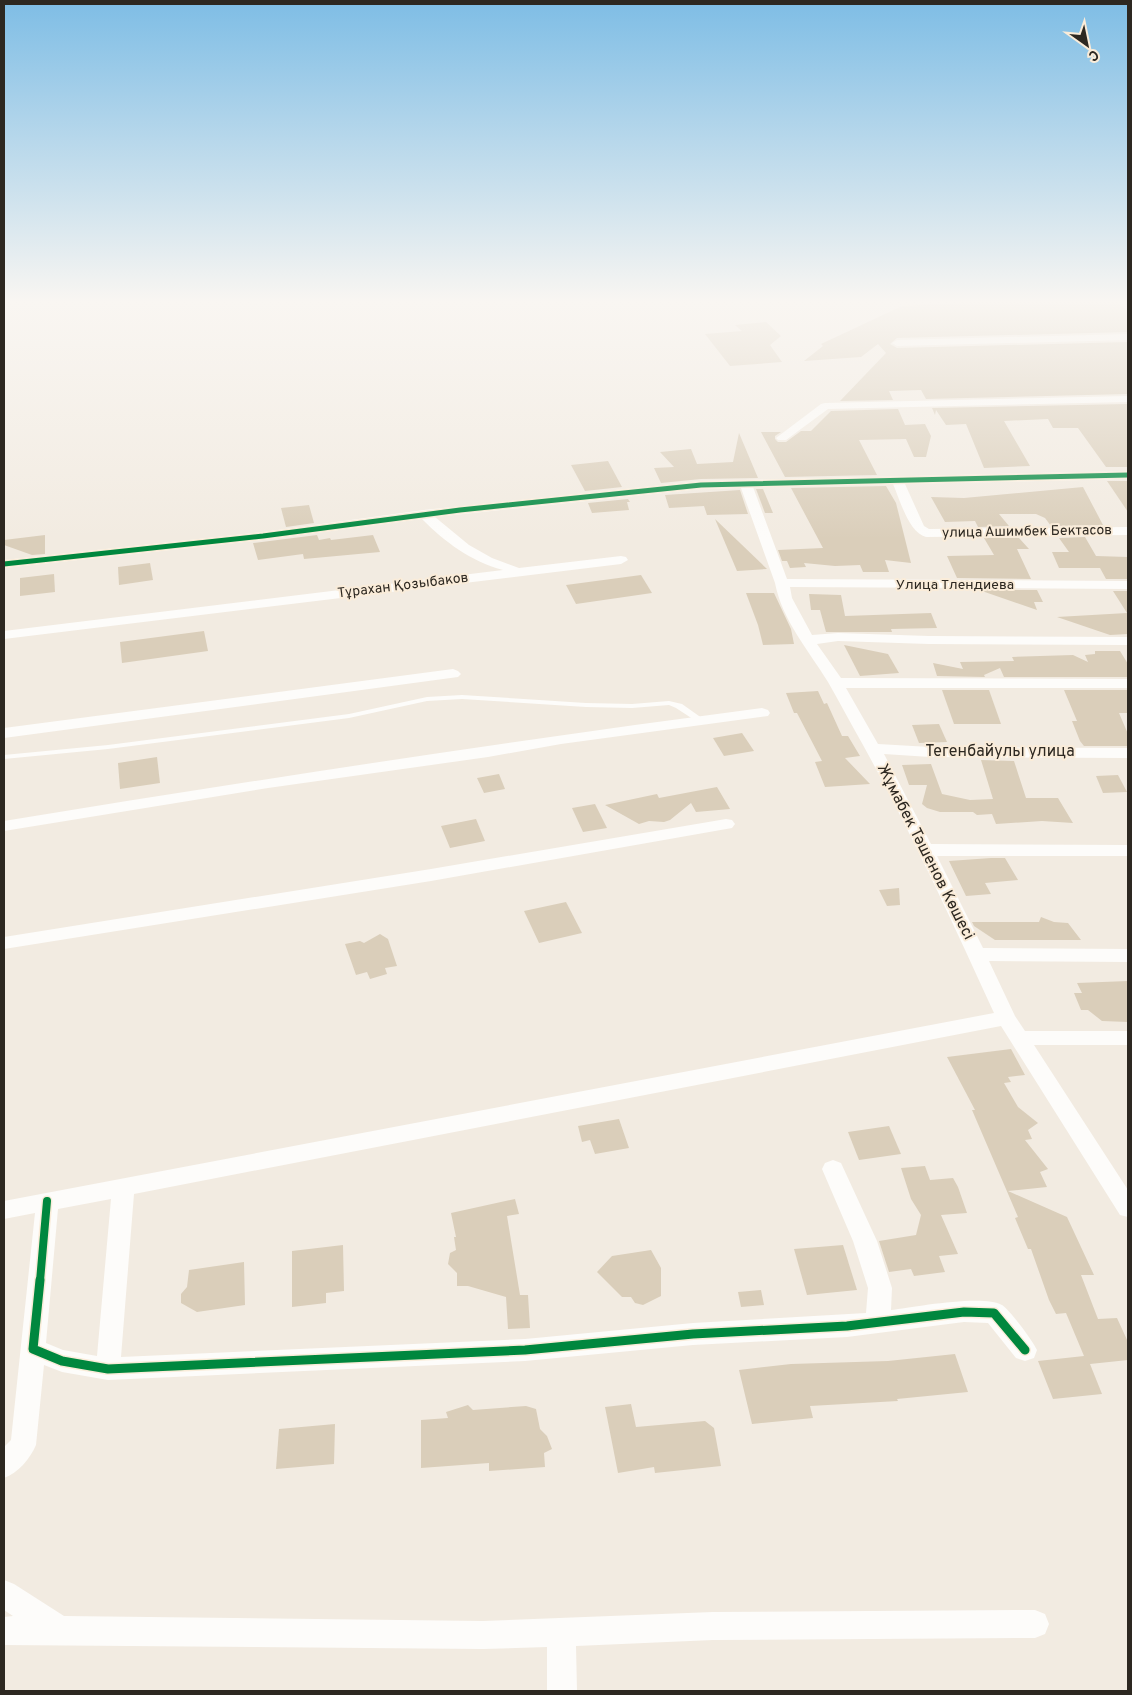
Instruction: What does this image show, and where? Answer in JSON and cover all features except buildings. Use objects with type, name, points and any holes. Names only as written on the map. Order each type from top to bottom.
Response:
[{"type":"street","points":[[782,438],[825,406],[1128,399]]},
{"type":"street","points":[[4,564],[263,536],[424,514],[701,485],[1128,475]]},
{"type":"street","name":"улица Ашимбек Бектасов","points":[[897,480],[919,528],[926,533],[1128,531]]},
{"type":"street","name":"Жұмабек Тәшенов Көшесі","points":[[746,484],[782,583],[785,598],[873,749],[925,850],[1006,1018],[1128,1208]]},
{"type":"street","points":[[424,514],[447,537],[482,560],[522,571]]},
{"type":"street","name":"Тұрахан Қозыбаков","points":[[4,635],[622,560]]},
{"type":"street","name":"Улица Тлендиева","points":[[782,583],[1128,585]]},
{"type":"street","points":[[809,640],[838,637],[929,640],[1128,641]]},
{"type":"street","points":[[4,733],[453,674]]},
{"type":"street","points":[[836,683],[1128,683]]},
{"type":"street","points":[[4,826],[268,783],[488,752],[561,739],[762,713]]},
{"type":"street","name":"Тегенбайулы улица","points":[[873,749],[930,752],[1128,753]]},
{"type":"street","points":[[4,943],[431,875],[726,824]]},
{"type":"street","points":[[925,850],[1128,850]]},
{"type":"street","points":[[976,954],[1128,955]]},
{"type":"street","points":[[4,1210],[1006,1018]]},
{"type":"street","points":[[1020,1038],[1128,1038]]},
{"type":"street","points":[[833,1169],[865,1242],[880,1288],[878,1322]]},
{"type":"street","points":[[108,1369],[124,1188]]},
{"type":"street","points":[[4,1466],[23,1445],[46,1232],[47,1201]]},
{"type":"street","points":[[33,1349],[62,1361],[108,1369],[525,1350],[693,1334],[846,1326],[964,1312],[994,1313],[1025,1350]]},
{"type":"street","points":[[4,1594],[60,1630]]},
{"type":"street","points":[[4,1631],[473,1635],[713,1626],[1035,1624]]},
{"type":"street","points":[[561,1631],[562,1691]]},
{"type":"lane","points":[[4,757],[126,745],[349,716],[427,699],[462,697],[586,705],[632,706],[669,703],[679,706],[702,721]]},
{"type":"cycle path","points":[[4,564],[263,536],[460,510],[701,485],[1128,475]]},
{"type":"cycle path","points":[[47,1201],[33,1349],[62,1361],[108,1369],[525,1350],[693,1334],[847,1326],[964,1312],[994,1313],[1025,1350]]}]
